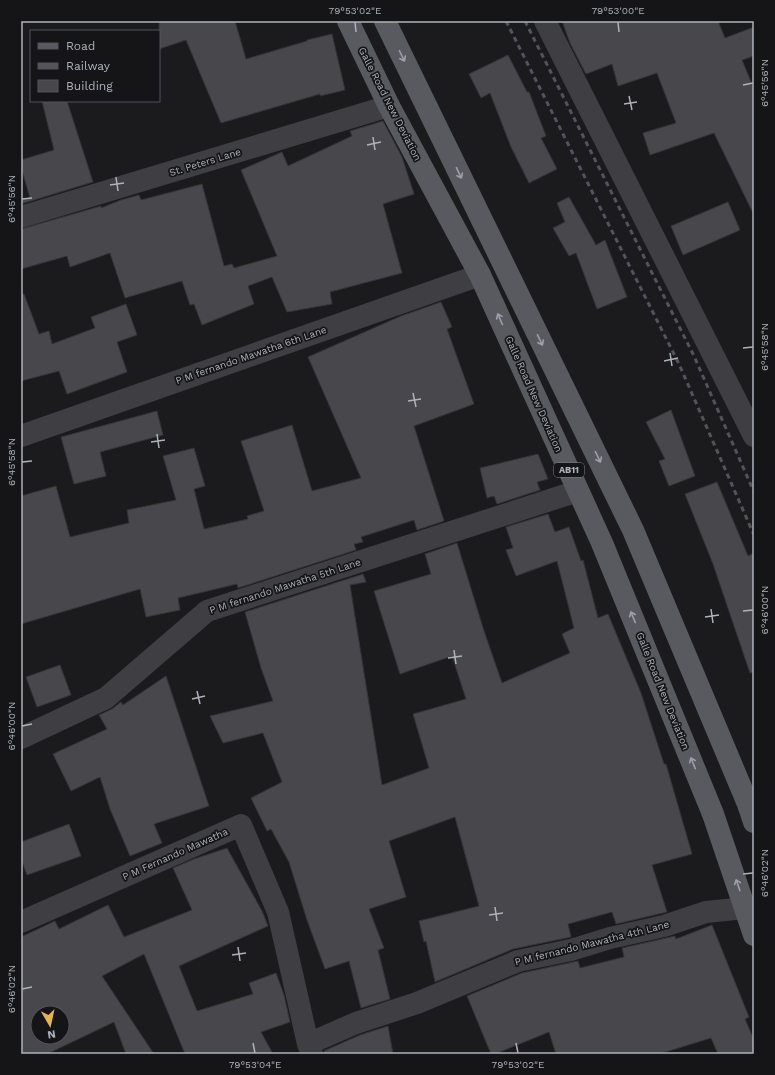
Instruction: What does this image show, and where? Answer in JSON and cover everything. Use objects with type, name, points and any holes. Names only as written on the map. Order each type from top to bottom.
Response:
[{"type":"main road","name":"Galle Road New Deviation","points":[[348,21],[389,106],[480,275],[602,543],[714,814],[754,935]]},
{"type":"main road","name":"AB11","points":[[385,21],[634,530],[748,804],[754,822]]},
{"type":"street","points":[[545,21],[754,436]]},
{"type":"street","name":"St. Peters Lane","points":[[21,217],[389,106]]},
{"type":"street","name":"P M fernando Mawatha 6th Lane","points":[[21,436],[480,275]]},
{"type":"street","name":"P M fernando Mawatha 5th Lane","points":[[21,738],[106,698],[207,611],[578,491]]},
{"type":"street","name":"P M Fernando Mawatha","points":[[21,922],[241,825],[278,912],[310,1049]]},
{"type":"street","name":"P M fernando Mawatha 4th Lane","points":[[310,1049],[356,1023],[417,1003],[518,961],[571,950],[610,938],[664,926],[706,912],[745,908]]},
{"type":"building","points":[[159,21],[235,21],[246,59],[307,40],[332,34],[345,90],[320,96],[320,94],[221,123],[186,40],[160,49]]},
{"type":"building","points":[[562,21],[718,21],[725,38],[754,27],[754,56],[742,60],[754,89],[754,215],[714,133],[650,155],[643,133],[676,123],[657,73],[618,86],[612,64],[586,74],[570,43]]},
{"type":"building","points":[[508,55],[527,92],[529,92],[546,136],[541,138],[557,169],[529,183],[511,147],[490,93],[481,98],[469,74]]},
{"type":"building","points":[[42,102],[67,102],[93,182],[21,204],[21,199],[30,198],[21,167],[21,160],[54,150]]},
{"type":"building","points":[[383,121],[402,157],[414,194],[383,204],[402,273],[330,292],[332,304],[287,312],[272,277],[248,286],[254,304],[202,325],[194,304],[190,305],[182,281],[125,298],[110,253],[70,267],[67,256],[21,269],[21,229],[101,206],[101,208],[139,195],[141,200],[202,184],[224,266],[232,264],[234,268],[277,256],[241,170],[282,152],[288,166],[352,136],[350,131]]},
{"type":"building","points":[[569,197],[596,245],[605,240],[627,297],[597,309],[576,253],[569,256],[553,228],[565,222],[557,203]]},
{"type":"building","points":[[728,202],[740,230],[683,255],[671,226]]},
{"type":"building","points":[[21,294],[24,294],[39,334],[49,331],[52,344],[95,328],[91,317],[126,304],[137,335],[117,342],[127,372],[67,394],[59,371],[21,381]]},
{"type":"building","points":[[441,302],[452,327],[447,329],[474,404],[414,426],[444,521],[417,530],[414,520],[361,537],[363,542],[354,544],[356,550],[238,588],[237,584],[178,598],[180,610],[146,617],[140,589],[21,624],[21,496],[56,486],[70,537],[129,523],[127,510],[176,500],[163,456],[194,448],[205,486],[194,489],[204,529],[248,519],[247,516],[264,511],[241,441],[292,425],[312,491],[361,478],[308,357],[401,316]]},
{"type":"building","points":[[671,410],[695,476],[669,486],[659,461],[665,459],[646,422]]},
{"type":"building","points":[[157,411],[163,435],[100,452],[106,476],[74,484],[61,437]]},
{"type":"building","points":[[538,454],[548,479],[537,482],[540,490],[497,504],[494,496],[487,498],[480,468]]},
{"type":"building","points":[[717,482],[748,556],[754,553],[754,672],[750,673],[713,564],[685,494]]},
{"type":"building","points":[[548,514],[555,532],[569,527],[581,561],[583,560],[598,618],[608,614],[641,693],[664,764],[666,764],[692,854],[652,865],[667,912],[616,924],[612,912],[568,924],[571,937],[513,949],[435,982],[426,941],[424,942],[419,921],[479,906],[455,817],[389,841],[406,897],[369,909],[384,948],[378,950],[390,999],[361,1008],[349,961],[325,969],[307,920],[289,862],[271,829],[267,831],[251,798],[282,782],[263,733],[223,743],[210,716],[273,701],[261,668],[245,612],[363,574],[366,582],[350,585],[382,785],[429,768],[413,714],[466,699],[452,656],[400,674],[374,591],[431,574],[425,554],[457,543],[484,631],[502,683],[570,653],[562,634],[574,628],[557,561],[516,576],[506,550],[513,548],[506,527]]},
{"type":"building","points":[[60,665],[71,695],[37,707],[26,677]]},
{"type":"building","points":[[166,676],[209,806],[154,824],[162,843],[130,856],[110,809],[100,777],[71,791],[53,754],[107,729],[99,715],[112,709],[121,702],[123,705]]},
{"type":"building","points":[[69,824],[81,856],[27,875],[21,859],[21,842]]},
{"type":"building","points":[[227,848],[262,911],[268,926],[179,966],[197,1011],[253,994],[249,983],[276,973],[284,995],[290,1022],[261,1032],[273,1054],[185,1054],[144,954],[102,976],[154,1054],[126,1054],[114,1022],[70,1043],[70,1005],[30,1005],[30,1045],[66,1045],[47,1054],[21,1054],[21,937],[55,921],[59,929],[108,905],[124,937],[192,910],[173,868]]},
{"type":"building","points":[[712,925],[749,1017],[745,1019],[754,1040],[754,1054],[718,1054],[711,1038],[659,1054],[556,1054],[549,1032],[495,1054],[491,1054],[467,996],[522,973],[578,961],[580,968],[624,957],[622,948],[675,936],[676,939]]},
{"type":"building","points":[[388,1026],[393,1054],[324,1054],[324,1051],[360,1035]]},
{"type":"railway","points":[[506,21],[679,364],[754,535]]},
{"type":"railway","points":[[525,21],[694,356],[754,492]]}]
